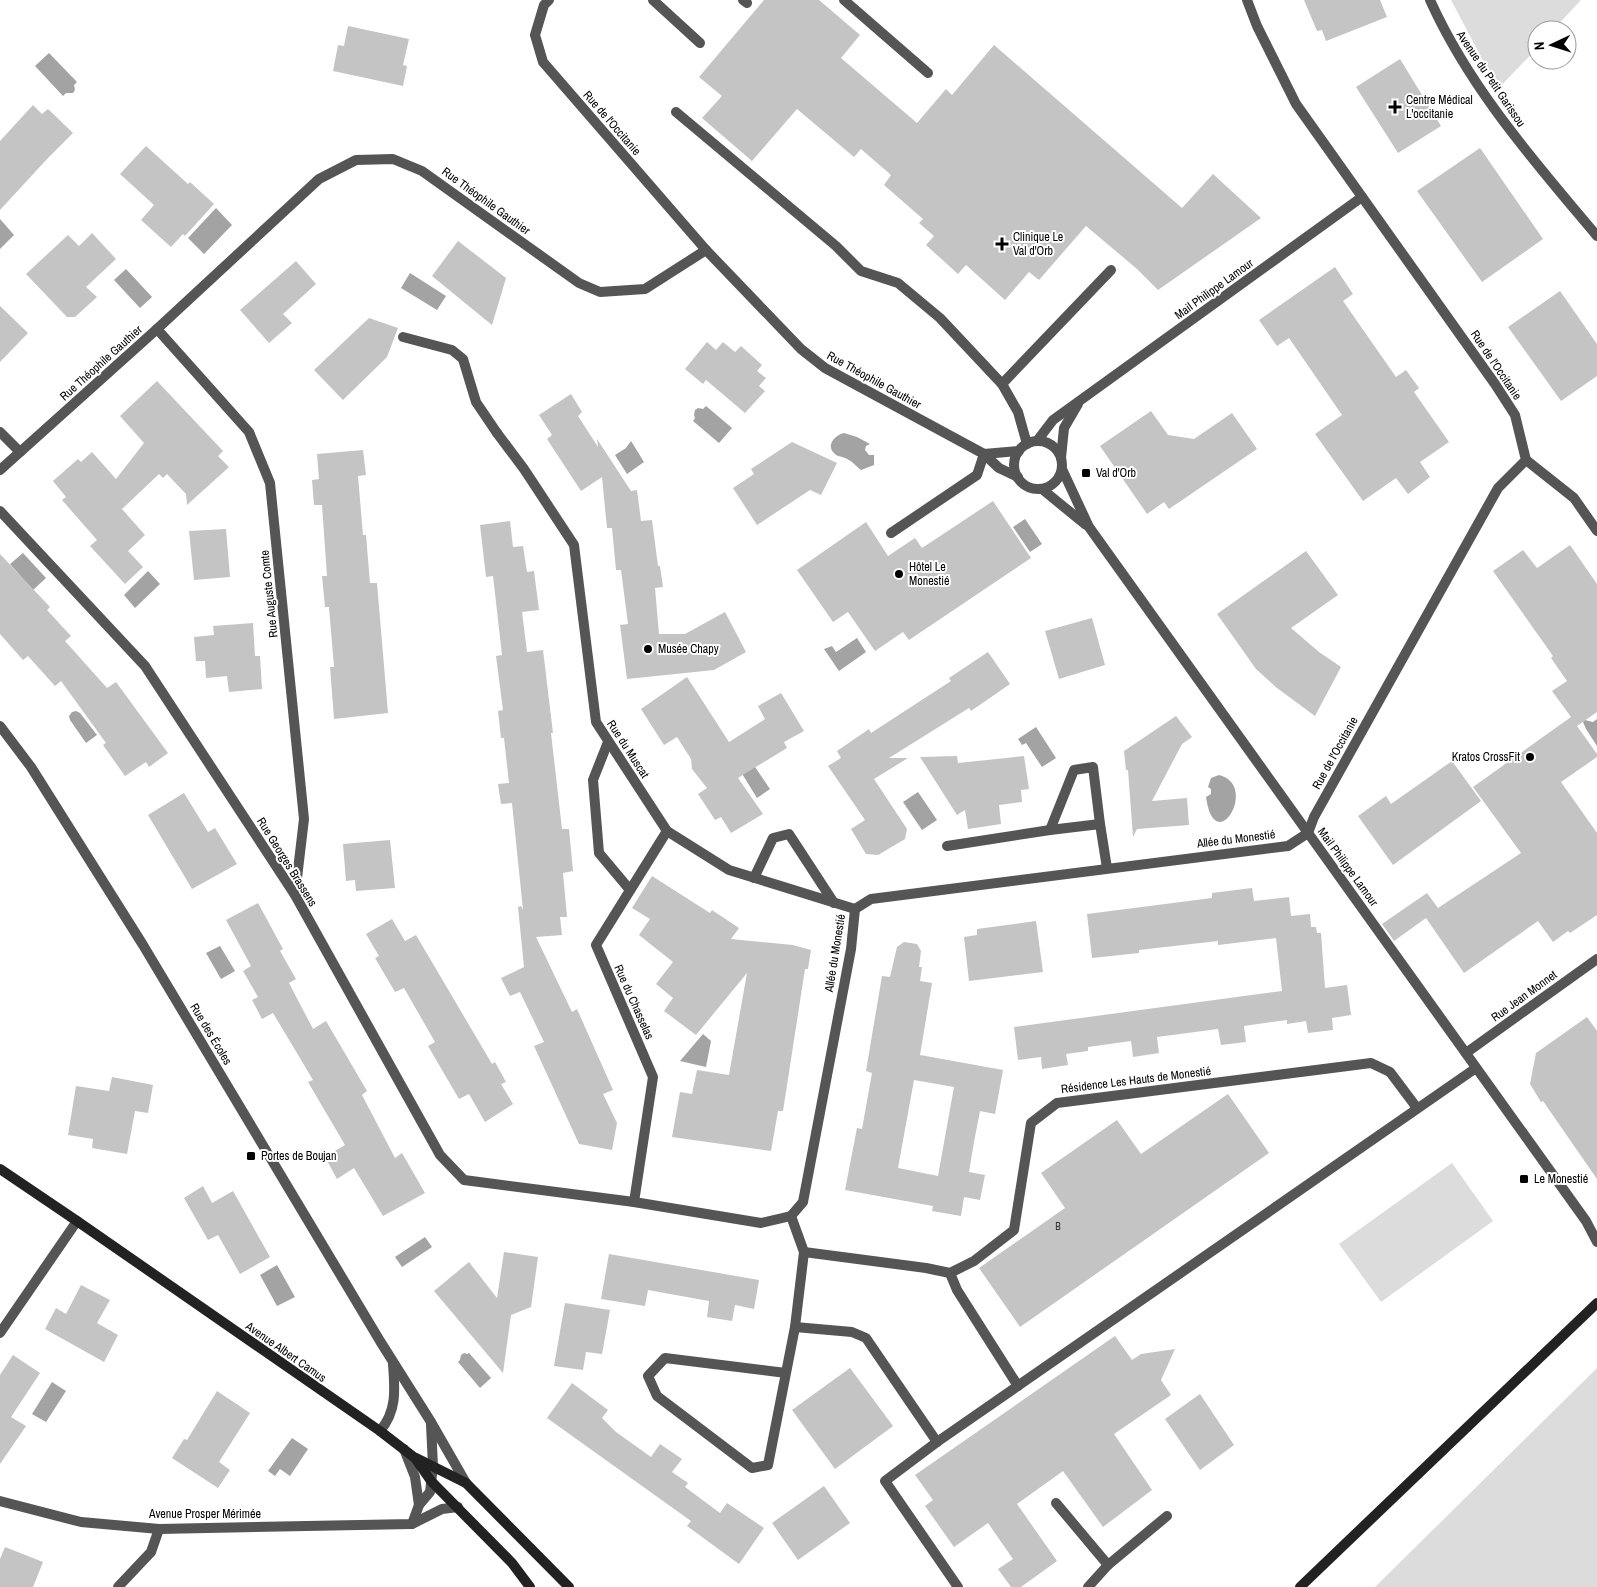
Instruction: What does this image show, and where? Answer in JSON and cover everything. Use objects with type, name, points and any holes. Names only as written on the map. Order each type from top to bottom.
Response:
[{"type":"street","name":"Rue de l'Occitanie","points":[[549,0],[544,5],[535,35],[543,62],[706,250]]},
{"type":"street","points":[[652,0],[700,43]]},
{"type":"street","points":[[844,0],[928,73]]},
{"type":"street","name":"Rue de l'Occitanie","points":[[1247,0],[1257,26],[1296,104],[1515,415],[1526,460],[1498,488],[1314,817],[1308,833]]},
{"type":"street","name":"Avenue du Petit Garissou","points":[[1430,0],[1444,32],[1506,126],[1597,236]]},
{"type":"street","points":[[676,112],[836,246],[861,271],[898,283],[940,318],[1002,384],[1018,412],[1032,443]]},
{"type":"street","name":"Rue Théophile Gauthier","points":[[0,470],[157,329],[319,179],[356,160],[393,159],[422,171],[579,283],[600,292],[644,289],[706,250],[801,349],[825,368],[984,454],[999,468],[1018,477]]},
{"type":"street","name":"Mail Philippe Lamour","points":[[1032,443],[1053,420],[1362,197]]},
{"type":"street","points":[[1002,384],[1111,270]]},
{"type":"street","name":"Rue Auguste Comte","points":[[157,329],[248,432],[270,483],[304,819],[295,895]]},
{"type":"street","name":"Rue du Muscat","points":[[403,337],[452,350],[463,358],[476,402],[524,469],[574,545],[596,722],[667,831],[729,870],[855,909]]},
{"type":"street","name":"Mail Philippe Lamour","points":[[1080,400],[1064,428],[1062,463],[1089,527],[1476,1068],[1592,1223],[1597,1242]]},
{"type":"street","points":[[0,432],[20,452]]},
{"type":"street","points":[[891,533],[977,475],[984,454],[1019,451],[1032,443],[1045,442],[1052,446],[1062,463],[1055,482],[1042,489],[1028,487],[1018,477],[1014,464],[1019,451]]},
{"type":"street","points":[[1526,460],[1574,498],[1597,531]]},
{"type":"street","name":"Mail Philippe Lamour","points":[[1042,489],[1089,527]]},
{"type":"street","name":"Rue Georges Brassens","points":[[0,511],[145,666],[295,895],[440,1155],[464,1180],[634,1202]]},
{"type":"street","name":"Rue des Écoles","points":[[0,726],[31,767],[138,937],[466,1483]]},
{"type":"street","points":[[608,742],[592,780],[599,853],[630,890]]},
{"type":"street","points":[[1050,830],[1074,770],[1093,767],[1107,868]]},
{"type":"street","points":[[947,846],[1100,824]]},
{"type":"street","name":"Rue du Chasselas","points":[[634,1202],[653,1077],[596,945],[667,831]]},
{"type":"street","name":"Allée du Monestié","points":[[791,1216],[803,1202],[851,949],[855,909],[871,899],[1288,846],[1308,833]]},
{"type":"street","points":[[754,878],[773,838],[790,834],[834,903]]},
{"type":"street","name":"Rue Jean Monnet","points":[[1466,1053],[1597,959]]},
{"type":"street","name":"Résidence Les Hauts de Monestié","points":[[950,1273],[974,1261],[1014,1230],[1030,1123],[1057,1103],[1371,1063],[1390,1072],[1417,1108]]},
{"type":"street","points":[[958,1587],[885,1482],[937,1442],[1476,1068]]},
{"type":"street","name":"Avenue Albert Camus","points":[[0,1169],[77,1220],[380,1431],[415,1458],[431,1480],[512,1563],[530,1587]]},
{"type":"street","points":[[634,1202],[761,1223],[791,1216],[804,1252],[795,1327],[768,1466],[752,1468],[657,1396],[648,1376],[665,1358],[786,1372]]},
{"type":"street","points":[[0,1333],[77,1220]]},
{"type":"street","points":[[804,1252],[926,1268],[950,1273],[957,1290],[1018,1386]]},
{"type":"street","points":[[1300,1587],[1597,1303]]},
{"type":"street","points":[[795,1327],[852,1332],[866,1338],[937,1442]]},
{"type":"street","name":"Rue des Écoles","points":[[380,1431],[389,1421],[396,1392],[393,1361]]},
{"type":"street","name":"Rue des Écoles","points":[[431,1422],[434,1466],[431,1480]]},
{"type":"street","points":[[404,1450],[416,1477],[419,1505]]},
{"type":"street","points":[[415,1458],[466,1483],[569,1587]]},
{"type":"street","points":[[412,1524],[419,1505],[430,1492],[431,1480]]},
{"type":"street","name":"Avenue Prosper Mérimée","points":[[0,1501],[82,1522],[159,1529],[412,1524],[442,1510],[458,1507]]},
{"type":"street","points":[[1056,1503],[1108,1565]]},
{"type":"street","points":[[1088,1587],[1108,1565],[1167,1516]]},
{"type":"street","points":[[118,1587],[151,1552],[159,1529]]},
{"type":"shaded area","points":[[1451,0],[1581,0],[1562,20],[1527,20],[1527,59],[1498,89]]},
{"type":"shaded area","points":[[49,53],[77,82],[74,85],[75,90],[73,93],[66,93],[63,96],[35,66]]},
{"type":"shaded area","points":[[216,208],[232,225],[204,254],[188,238]]},
{"type":"shaded area","points":[[0,219],[14,235],[0,249]]},
{"type":"shaded area","points":[[126,269],[152,297],[140,308],[114,280]]},
{"type":"shaded area","points":[[410,273],[446,296],[437,310],[401,288]]},
{"type":"shaded area","points":[[706,406],[732,428],[719,443],[693,421],[695,410],[698,408],[703,409]]},
{"type":"shaded area","points":[[844,433],[870,444],[866,446],[865,450],[869,455],[874,455],[874,465],[861,470],[849,460],[835,454],[831,444],[835,438]]},
{"type":"shaded area","points":[[631,441],[644,462],[627,474],[615,455],[626,448]]},
{"type":"shaded area","points":[[1025,519],[1042,544],[1030,552],[1013,527]]},
{"type":"shaded area","points":[[23,553],[46,578],[33,590],[10,564]]},
{"type":"shaded area","points":[[148,571],[160,584],[135,608],[124,595]]},
{"type":"shaded area","points":[[857,638],[866,652],[839,671],[824,649],[832,646],[836,652]]},
{"type":"shaded area","points":[[72,712],[80,713],[97,735],[86,743],[70,720],[69,716]]},
{"type":"shaded area","points":[[1597,719],[1597,746],[1583,722],[1585,720],[1593,722]]},
{"type":"shaded area","points":[[1036,727],[1056,758],[1042,767],[1026,743],[1022,745],[1018,739]]},
{"type":"shaded area","points":[[753,764],[770,789],[757,798],[741,772]]},
{"type":"shaded area","points":[[1219,775],[1231,781],[1236,792],[1235,803],[1231,813],[1225,820],[1218,822],[1211,815],[1206,797],[1211,794],[1211,789],[1208,787],[1211,778]]},
{"type":"shaded area","points":[[918,792],[937,820],[922,830],[903,802]]},
{"type":"shaded area","points":[[220,946],[235,971],[221,979],[206,953]]},
{"type":"shaded area","points":[[703,1034],[711,1041],[706,1067],[680,1061]]},
{"type":"shaded area","points":[[1452,1163],[1493,1221],[1381,1302],[1339,1244]]},
{"type":"shaded area","points":[[425,1237],[432,1247],[402,1267],[395,1257]]},
{"type":"shaded area","points":[[277,1265],[295,1297],[277,1306],[260,1275]]},
{"type":"shaded area","points":[[464,1353],[469,1353],[491,1378],[480,1388],[458,1362]]},
{"type":"shaded area","points":[[1597,1368],[1597,1587],[1375,1587]]},
{"type":"shaded area","points":[[52,1382],[66,1391],[46,1422],[32,1414]]},
{"type":"shaded area","points":[[292,1438],[308,1449],[290,1476],[280,1469],[275,1476],[268,1471]]},
{"type":"building","points":[[764,0],[819,0],[860,35],[841,58],[917,123],[946,89],[952,95],[994,45],[1182,208],[1213,174],[1261,218],[1158,290],[1137,269],[1086,226],[1039,280],[1029,272],[1005,300],[966,265],[958,274],[926,245],[934,236],[919,223],[923,219],[884,185],[891,175],[861,149],[854,157],[797,109],[752,161],[702,118],[722,96],[699,77]]},
{"type":"building","points":[[1304,0],[1380,0],[1387,17],[1326,41],[1322,30],[1317,31]]},
{"type":"building","points":[[348,26],[409,39],[403,65],[407,66],[403,86],[333,71],[338,45],[344,46]]},
{"type":"building","points":[[1400,59],[1441,126],[1398,153],[1356,87]]},
{"type":"building","points":[[33,105],[42,114],[48,109],[73,133],[0,210],[0,141]]},
{"type":"building","points":[[146,146],[188,184],[190,182],[214,204],[185,236],[183,234],[171,247],[141,220],[154,205],[120,174]]},
{"type":"building","points":[[1480,148],[1543,239],[1482,282],[1417,191]]},
{"type":"building","points":[[92,233],[116,259],[86,287],[97,297],[75,317],[67,317],[26,274],[68,235],[79,246]]},
{"type":"building","points":[[458,241],[506,278],[492,325],[432,276]]},
{"type":"building","points":[[296,261],[316,284],[283,314],[292,323],[269,343],[240,310]]},
{"type":"building","points":[[1335,267],[1353,294],[1343,301],[1396,377],[1406,370],[1419,388],[1414,392],[1449,442],[1420,462],[1430,477],[1408,494],[1396,478],[1363,501],[1315,434],[1342,415],[1289,338],[1277,346],[1259,320]]},
{"type":"building","points":[[1560,291],[1597,344],[1597,376],[1561,401],[1508,327]]},
{"type":"building","points":[[0,306],[28,333],[0,362]]},
{"type":"building","points":[[369,318],[398,328],[387,357],[343,400],[314,370]]},
{"type":"building","points":[[707,342],[716,350],[723,342],[735,352],[741,346],[762,365],[757,371],[766,378],[759,386],[765,391],[745,413],[706,380],[703,384],[685,369]]},
{"type":"building","points":[[157,381],[223,451],[218,456],[229,467],[187,505],[186,494],[167,474],[163,478],[159,474],[122,509],[145,535],[128,551],[143,567],[125,584],[90,546],[97,540],[62,500],[66,497],[53,481],[78,459],[81,462],[92,452],[116,479],[144,443],[120,416]]},
{"type":"building","points":[[571,394],[582,412],[578,416],[598,447],[597,439],[631,491],[637,490],[641,521],[652,520],[658,566],[660,566],[663,587],[655,588],[659,634],[685,634],[725,612],[746,652],[714,670],[627,679],[620,625],[628,624],[621,570],[616,570],[612,528],[607,528],[602,477],[581,491],[547,439],[552,435],[539,415]]},
{"type":"building","points":[[1151,411],[1168,435],[1194,439],[1232,413],[1257,449],[1169,509],[1164,502],[1147,514],[1100,446]]},
{"type":"building","points":[[792,442],[837,463],[821,495],[810,490],[757,525],[733,488],[754,474],[751,469]]},
{"type":"building","points":[[363,450],[366,475],[358,476],[363,535],[366,535],[370,583],[377,583],[388,713],[334,719],[330,667],[334,667],[329,607],[325,607],[322,576],[327,576],[322,505],[314,505],[312,480],[319,479],[317,454]]},
{"type":"building","points":[[993,501],[1031,558],[909,640],[903,632],[875,651],[848,612],[833,622],[797,570],[866,522],[888,556],[915,538],[922,548]]},
{"type":"building","points":[[510,521],[513,547],[523,546],[527,572],[534,571],[539,610],[522,612],[527,652],[543,650],[562,829],[569,829],[573,871],[563,873],[567,917],[560,917],[562,935],[536,937],[572,1012],[577,1009],[613,1090],[603,1094],[617,1123],[612,1150],[579,1144],[534,1046],[544,1042],[520,992],[510,996],[501,978],[524,967],[518,907],[521,906],[523,910],[512,803],[501,804],[498,784],[509,783],[504,738],[501,738],[498,711],[503,710],[496,656],[502,655],[493,576],[486,577],[480,525]]},
{"type":"building","points":[[226,529],[230,577],[194,580],[189,531]]},
{"type":"building","points":[[1570,545],[1597,584],[1597,712],[1577,726],[1597,754],[1597,757],[1561,782],[1597,833],[1597,915],[1570,933],[1568,931],[1553,942],[1538,921],[1464,973],[1426,918],[1394,941],[1382,924],[1427,893],[1438,908],[1521,853],[1473,787],[1571,717],[1552,691],[1567,681],[1551,658],[1553,656],[1493,571],[1523,550],[1537,568]]},
{"type":"building","points":[[1306,551],[1338,595],[1291,628],[1319,652],[1341,667],[1315,716],[1277,688],[1256,669],[1217,614]]},
{"type":"building","points":[[0,554],[50,607],[47,610],[71,636],[65,641],[107,688],[116,682],[168,753],[149,767],[146,762],[125,776],[103,745],[106,743],[61,681],[55,686],[28,656],[23,660],[0,634]]},
{"type":"building","points":[[1092,618],[1105,665],[1059,679],[1045,631]]},
{"type":"building","points":[[253,623],[255,656],[260,656],[262,689],[229,692],[227,676],[206,678],[205,661],[196,661],[194,637],[214,635],[213,626]]},
{"type":"building","points":[[988,652],[1010,684],[971,711],[969,708],[889,758],[908,758],[874,779],[907,829],[905,839],[878,855],[866,854],[851,829],[865,820],[828,766],[841,758],[837,751],[869,729],[871,733],[951,681],[949,678]]},
{"type":"building","points":[[687,677],[729,742],[765,719],[758,706],[781,693],[804,731],[784,742],[787,748],[738,778],[763,814],[731,833],[721,817],[715,820],[698,794],[707,788],[692,769],[691,759],[677,737],[664,745],[641,709]]},
{"type":"building","points":[[1176,716],[1192,737],[1182,744],[1152,801],[1187,798],[1189,825],[1137,829],[1133,837],[1128,770],[1126,770],[1124,751]]},
{"type":"building","points":[[957,756],[958,763],[1024,756],[1029,789],[1021,790],[1022,802],[999,805],[1001,824],[968,829],[965,810],[957,815],[920,757]]},
{"type":"building","points":[[1452,761],[1481,801],[1393,865],[1358,816],[1386,796],[1391,804]]},
{"type":"building","points":[[184,793],[208,832],[215,828],[237,864],[192,889],[148,815]]},
{"type":"building","points":[[390,840],[395,888],[356,891],[355,880],[346,881],[343,844]]},
{"type":"building","points":[[652,876],[710,913],[712,910],[739,928],[731,939],[793,945],[811,950],[808,969],[805,969],[783,1111],[778,1111],[771,1151],[672,1137],[680,1092],[692,1094],[697,1070],[729,1075],[747,973],[696,1035],[664,1011],[673,998],[656,984],[673,962],[639,935],[650,919],[632,908]]},
{"type":"building","points":[[1252,888],[1254,901],[1289,897],[1291,916],[1310,914],[1311,927],[1316,927],[1317,933],[1321,933],[1325,988],[1347,985],[1351,1015],[1332,1018],[1333,1030],[1308,1033],[1306,1021],[1287,1024],[1287,1020],[1244,1026],[1246,1042],[1221,1045],[1218,1029],[1157,1037],[1159,1053],[1133,1057],[1131,1041],[1088,1047],[1088,1051],[1066,1054],[1068,1065],[1042,1069],[1041,1057],[1018,1060],[1014,1027],[1282,991],[1276,938],[1218,945],[1218,941],[1139,950],[1139,953],[1092,958],[1087,914],[1212,898],[1212,893]]},
{"type":"building","points":[[258,903],[283,949],[280,951],[296,979],[289,983],[313,1029],[326,1021],[367,1091],[362,1095],[395,1158],[402,1153],[425,1193],[383,1216],[354,1168],[337,1179],[325,1157],[345,1145],[308,1082],[313,1080],[273,1013],[262,1019],[252,1000],[258,997],[243,971],[251,966],[226,920]]},
{"type":"building","points":[[392,919],[405,941],[416,935],[492,1064],[495,1062],[506,1082],[501,1084],[513,1104],[485,1122],[469,1094],[459,1099],[428,1046],[435,1042],[404,988],[395,992],[375,958],[379,956],[366,934]]},
{"type":"building","points":[[1036,921],[1043,972],[969,981],[964,937],[977,935],[977,929]]},
{"type":"building","points":[[904,942],[917,944],[921,951],[919,967],[922,967],[920,981],[932,983],[920,1055],[1003,1070],[995,1114],[980,1111],[974,1142],[969,1172],[985,1175],[980,1200],[964,1197],[961,1216],[932,1211],[933,1206],[845,1190],[857,1128],[862,1129],[872,1073],[866,1071],[882,976],[890,977],[897,947]],"holes":[[[914,1080],[954,1087],[938,1176],[898,1168]]]},
{"type":"building","points":[[1587,1017],[1597,1031],[1597,1179],[1530,1084],[1536,1053]]},
{"type":"building","points":[[112,1077],[153,1085],[148,1113],[135,1111],[127,1154],[92,1148],[93,1139],[68,1135],[76,1086],[109,1091]]},
{"type":"building","points":[[1228,1094],[1269,1153],[1020,1327],[979,1268],[1065,1208],[1041,1173],[1117,1120],[1141,1154]]},
{"type":"building","points":[[203,1186],[212,1203],[233,1191],[270,1257],[240,1274],[218,1235],[208,1240],[184,1198]]},
{"type":"building","points":[[504,1252],[538,1257],[531,1307],[511,1315],[503,1373],[434,1291],[469,1262],[497,1298]]},
{"type":"building","points":[[609,1254],[759,1280],[754,1309],[735,1305],[732,1321],[707,1317],[709,1301],[648,1290],[645,1306],[601,1299]]},
{"type":"building","points":[[81,1285],[110,1300],[97,1323],[118,1335],[104,1362],[45,1329],[56,1308],[66,1314]]},
{"type":"building","points":[[565,1303],[610,1310],[602,1354],[586,1352],[583,1370],[554,1366]]},
{"type":"building","points":[[1115,1336],[1132,1360],[1141,1354],[1175,1349],[1161,1380],[1171,1395],[1114,1434],[1152,1490],[1103,1527],[1063,1471],[1017,1504],[1057,1561],[1021,1587],[1011,1587],[998,1569],[1013,1559],[988,1523],[954,1547],[925,1506],[933,1500],[915,1475]]},
{"type":"building","points":[[13,1355],[40,1373],[11,1417],[26,1426],[0,1464],[0,1375]]},
{"type":"building","points":[[850,1368],[893,1426],[835,1469],[792,1410]]},
{"type":"building","points":[[572,1383],[608,1410],[602,1418],[616,1432],[651,1457],[660,1444],[682,1459],[672,1472],[688,1483],[685,1487],[720,1513],[727,1503],[764,1528],[739,1564],[687,1526],[691,1521],[547,1418]]},
{"type":"building","points":[[217,1391],[250,1413],[219,1462],[230,1470],[218,1488],[172,1458],[184,1439],[187,1440]]},
{"type":"building","points":[[1200,1394],[1234,1445],[1200,1470],[1165,1419]]},
{"type":"building","points":[[824,1486],[850,1523],[798,1560],[772,1523]]},
{"type":"building","points":[[5,1547],[43,1562],[33,1587],[0,1587],[0,1559]]},
{"type":"place","name":"Centre Médical L'occitanie","points":[[1395,107]]},
{"type":"place","name":"Clinique Le Val d'Orb","points":[[1002,244]]},
{"type":"place","name":"Val d'Orb","points":[[1086,473]]},
{"type":"place","name":"Hôtel Le Monestié","points":[[899,574]]},
{"type":"place","name":"Musée Chapy","points":[[648,649]]},
{"type":"place","name":"Kratos CrossFit","points":[[1530,757]]},
{"type":"place","name":"Portes de Boujan","points":[[251,1156]]},
{"type":"place","name":"Le Monestié","points":[[1524,1179]]}]
